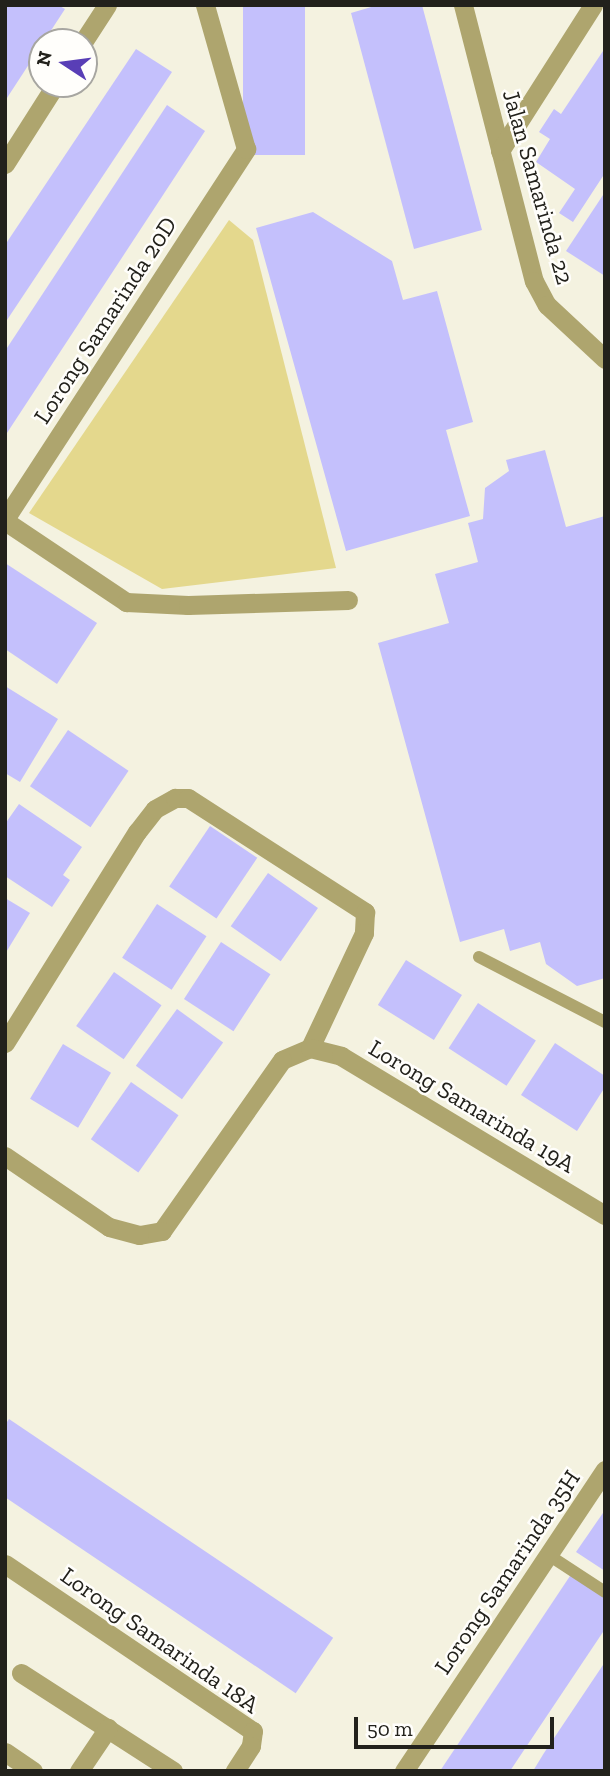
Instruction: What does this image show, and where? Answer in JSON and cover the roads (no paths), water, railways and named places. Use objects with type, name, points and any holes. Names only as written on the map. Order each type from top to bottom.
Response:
[{"type":"street","points":[[92,28],[107,5]]},
{"type":"street","name":"Lorong Samarinda 20D","points":[[5,520],[246,149],[205,5]]},
{"type":"street","name":"Jalan Samarinda 22","points":[[463,5],[539,293],[579,339],[605,359]]},
{"type":"street","points":[[500,151],[593,5]]},
{"type":"street","points":[[5,163],[47,98]]},
{"type":"street","points":[[5,520],[126,602],[188,605],[348,600]]},
{"type":"street","points":[[5,1043],[137,832],[155,809],[175,798],[188,798],[365,912],[364,933],[310,1048],[282,1060],[178,1213],[162,1231],[139,1235],[109,1227],[5,1156]]},
{"type":"street","name":"Lorong Samarinda 19A","points":[[310,1048],[341,1056],[605,1215]]},
{"type":"street","name":"Lorong Samarinda 35H","points":[[404,1771],[605,1470]]},
{"type":"street","name":"Lorong Samarinda 18A","points":[[5,1564],[253,1731],[251,1746],[234,1771]]},
{"type":"street","points":[[22,1673],[173,1771]]},
{"type":"street","points":[[79,1771],[108,1728]]},
{"type":"street","points":[[5,1752],[33,1771]]},
{"type":"lane","points":[[479,957],[605,1022]]},
{"type":"lane","points":[[547,1554],[605,1592]]}]
